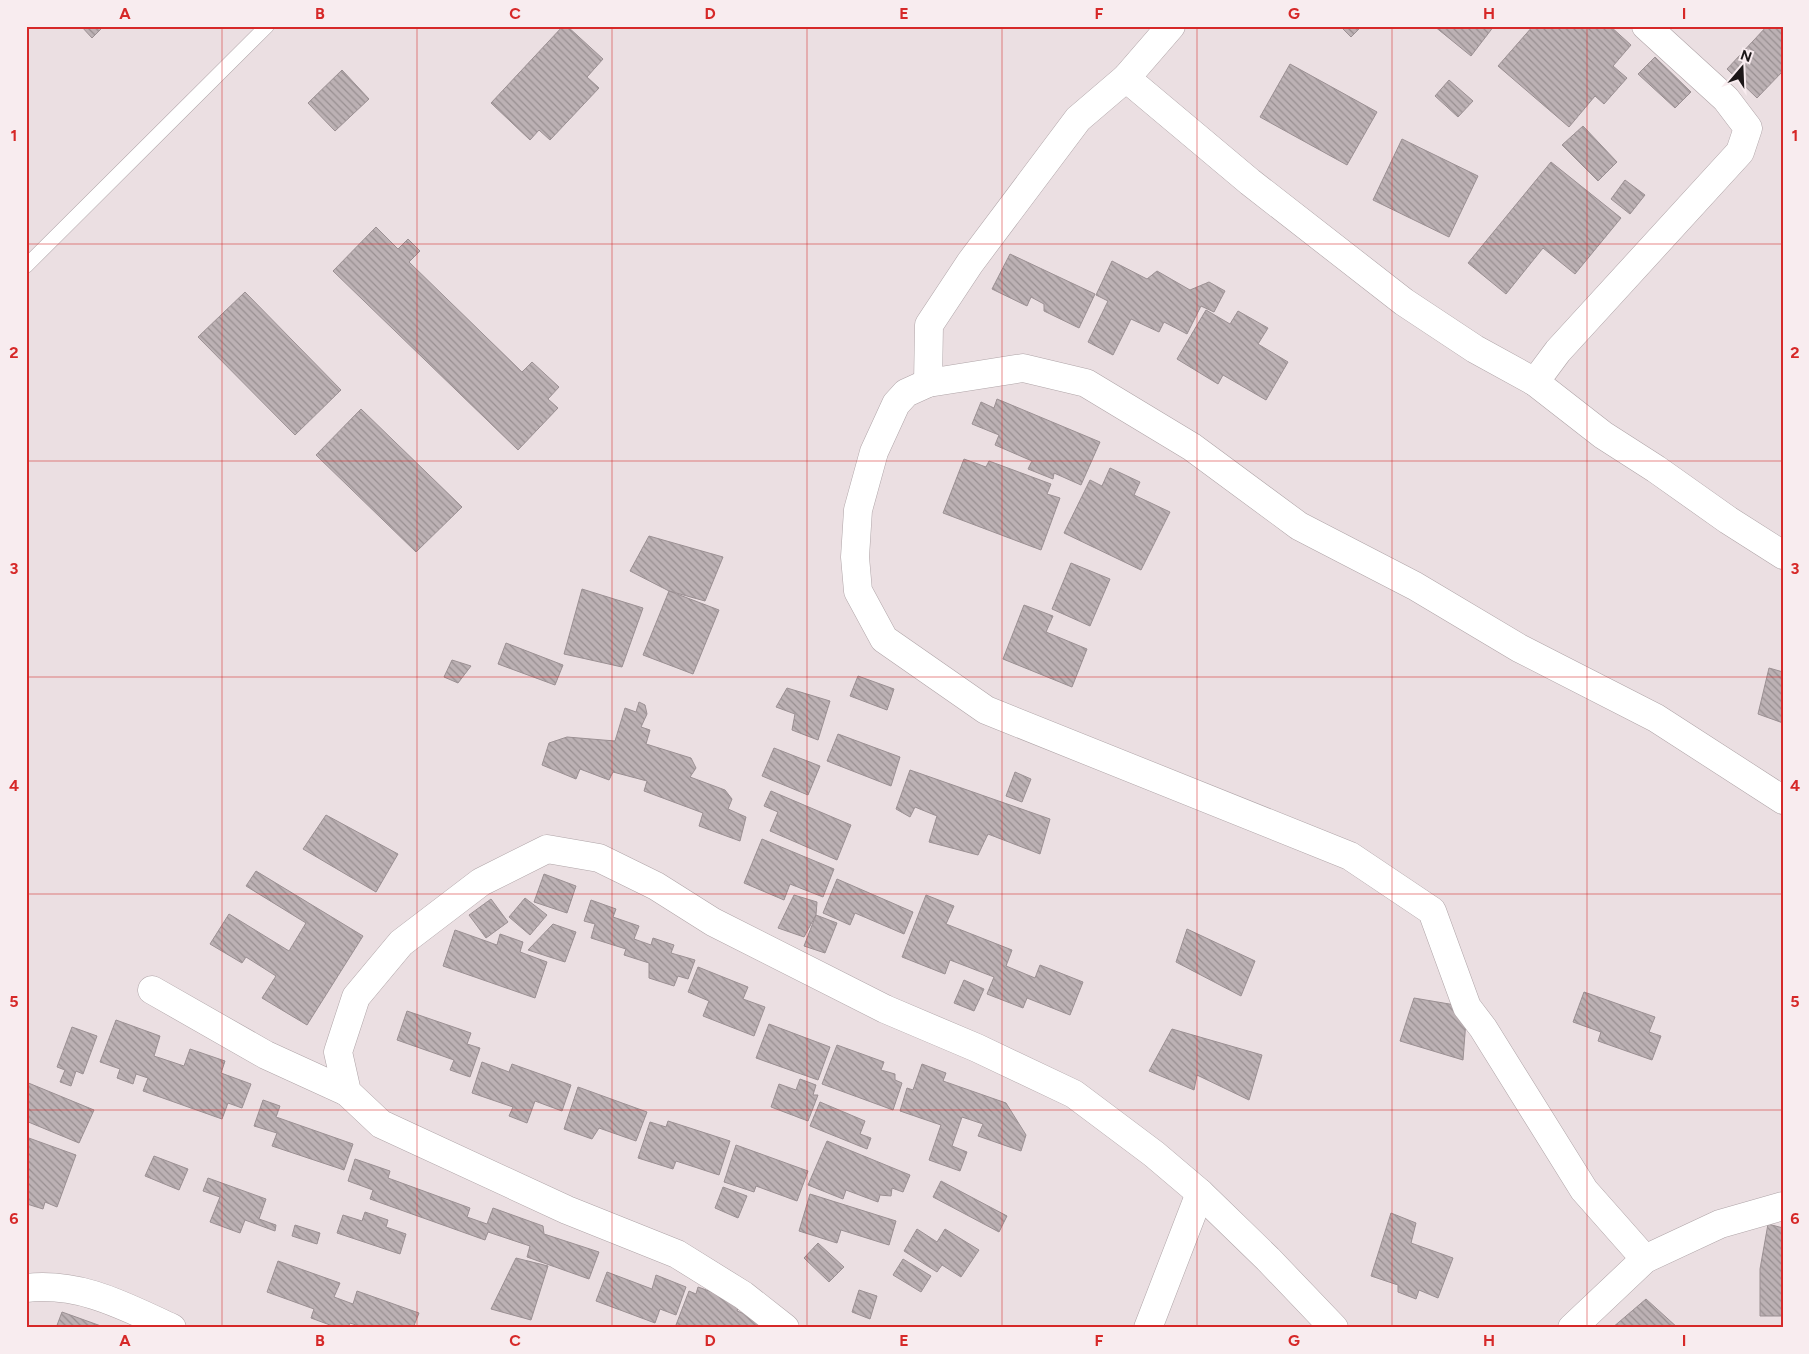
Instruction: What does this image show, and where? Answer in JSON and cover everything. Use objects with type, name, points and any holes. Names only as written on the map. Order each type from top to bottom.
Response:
[{"type":"street","points":[[928,382],[929,325],[970,263],[1078,119],[1126,78],[1171,26]]},
{"type":"street","points":[[1535,382],[1558,350],[1740,152],[1748,128],[1726,99],[1646,26]]},
{"type":"street","points":[[1126,78],[1250,182],[1404,302],[1475,349],[1535,382],[1603,435],[1783,555]]},
{"type":"street","points":[[1645,1260],[1584,1190],[1483,1028],[1466,1007],[1432,911],[1350,856],[986,710],[884,639],[858,591],[855,557],[858,510],[874,452],[896,404],[906,393],[928,382],[1023,368],[1086,383],[1192,447],[1299,526],[1415,586],[1519,648],[1656,718],[1783,800]]},
{"type":"street","points":[[347,1092],[338,1052],[356,997],[402,942],[481,882],[547,849],[600,858],[656,886],[713,922],[885,1009],[977,1048],[1074,1094],[1154,1154],[1200,1193],[1268,1259],[1334,1328]]},
{"type":"street","points":[[152,990],[266,1056],[347,1092],[381,1124],[567,1210],[677,1254],[743,1294],[786,1328]]},
{"type":"street","points":[[1148,1328],[1200,1193]]},
{"type":"street","points":[[1572,1328],[1645,1260],[1720,1224],[1783,1206]]},
{"type":"street","points":[[26,1288],[47,1286],[96,1294],[172,1328]]},
{"type":"lane","points":[[26,266],[267,26]]},
{"type":"building","points":[[81,26],[104,26],[92,38]]},
{"type":"building","points":[[563,26],[567,26],[603,59],[587,77],[599,88],[550,140],[539,130],[530,140],[491,103]]},
{"type":"building","points":[[1340,26],[1362,26],[1351,37]]},
{"type":"building","points":[[1434,26],[1494,26],[1471,56]]},
{"type":"building","points":[[1533,26],[1610,26],[1631,45],[1613,66],[1627,78],[1604,104],[1595,96],[1569,127],[1498,66]]},
{"type":"building","points":[[1767,26],[1783,26],[1783,71],[1757,98],[1727,69]]},
{"type":"building","points":[[1655,57],[1691,92],[1675,108],[1638,74]]},
{"type":"building","points":[[1290,64],[1377,112],[1347,165],[1260,117]]},
{"type":"building","points":[[342,70],[369,99],[335,131],[308,103]]},
{"type":"building","points":[[1449,80],[1473,101],[1458,117],[1435,96]]},
{"type":"building","points":[[1583,126],[1617,162],[1598,181],[1562,145]]},
{"type":"building","points":[[1402,139],[1478,176],[1449,237],[1373,200]]},
{"type":"building","points":[[1551,162],[1621,218],[1575,274],[1543,248],[1506,294],[1468,263]]},
{"type":"building","points":[[1625,180],[1645,195],[1630,214],[1611,199]]},
{"type":"building","points":[[376,227],[398,249],[408,239],[420,251],[409,262],[522,372],[532,362],[559,387],[548,399],[558,408],[518,450],[333,271]]},
{"type":"building","points":[[1010,254],[1095,294],[1079,328],[1044,311],[1044,304],[1031,297],[1027,306],[992,289]]},
{"type":"building","points":[[1112,261],[1147,279],[1157,271],[1190,290],[1209,282],[1225,291],[1214,312],[1201,306],[1187,334],[1164,322],[1159,332],[1131,319],[1113,355],[1088,342],[1108,301],[1096,295]]},
{"type":"building","points":[[245,292],[341,390],[295,435],[198,337]]},
{"type":"building","points":[[1206,310],[1230,324],[1238,311],[1268,328],[1258,344],[1288,362],[1266,400],[1223,375],[1218,384],[1177,359]]},
{"type":"building","points":[[997,399],[1100,442],[1081,485],[1054,473],[1053,479],[1028,469],[1032,461],[995,445],[999,435],[972,424],[981,402],[994,408]]},
{"type":"building","points":[[361,409],[462,507],[416,552],[316,455]]},
{"type":"building","points":[[964,459],[986,467],[989,461],[1051,484],[1047,494],[1060,498],[1041,550],[943,513]]},
{"type":"building","points":[[1110,468],[1140,482],[1134,495],[1170,512],[1141,570],[1064,533],[1090,480],[1102,486]]},
{"type":"building","points":[[649,536],[723,557],[705,601],[669,591],[630,571]]},
{"type":"building","points":[[1071,563],[1110,579],[1090,626],[1052,609]]},
{"type":"building","points":[[582,589],[643,608],[622,667],[564,654]]},
{"type":"building","points":[[669,591],[719,610],[693,674],[643,655]]},
{"type":"building","points":[[1024,605],[1053,616],[1046,632],[1087,649],[1072,687],[1003,659]]},
{"type":"building","points":[[506,643],[563,665],[555,685],[498,664]]},
{"type":"building","points":[[452,660],[471,666],[458,683],[444,677]]},
{"type":"building","points":[[1769,668],[1783,672],[1783,723],[1758,714]]},
{"type":"building","points":[[858,676],[894,689],[887,710],[850,696]]},
{"type":"building","points":[[787,688],[830,701],[818,740],[792,730],[795,714],[776,707]]},
{"type":"building","points":[[639,702],[645,705],[647,714],[641,727],[650,730],[646,744],[691,758],[696,768],[690,777],[725,790],[732,799],[728,809],[746,817],[740,841],[699,826],[703,813],[644,791],[647,781],[613,772],[609,780],[580,769],[576,779],[542,765],[549,743],[567,737],[615,741],[625,708],[636,712]]},
{"type":"building","points":[[838,734],[900,757],[891,786],[827,761]]},
{"type":"building","points":[[774,748],[820,766],[808,795],[762,776]]},
{"type":"building","points":[[910,770],[1050,819],[1040,854],[988,834],[978,855],[929,842],[937,816],[915,807],[910,817],[896,809]]},
{"type":"building","points":[[1015,772],[1031,779],[1022,802],[1006,796]]},
{"type":"building","points":[[771,791],[851,825],[837,860],[770,831],[778,812],[764,806]]},
{"type":"building","points":[[326,815],[398,854],[376,892],[303,849]]},
{"type":"building","points":[[762,839],[834,869],[823,897],[790,884],[784,900],[744,883]]},
{"type":"building","points":[[256,871],[363,936],[307,1025],[262,998],[276,976],[246,957],[242,963],[210,944],[229,914],[289,951],[306,923],[246,886]]},
{"type":"building","points":[[544,874],[576,886],[567,913],[534,902]]},
{"type":"building","points":[[837,879],[913,912],[904,934],[855,913],[850,925],[823,913]]},
{"type":"building","points":[[794,895],[817,902],[816,915],[804,937],[778,928]]},
{"type":"building","points":[[926,895],[954,906],[946,924],[1012,950],[1006,966],[1035,978],[1040,965],[1083,982],[1070,1015],[1027,998],[1023,1008],[987,994],[994,977],[950,960],[945,974],[902,957]]},
{"type":"building","points":[[525,898],[547,915],[530,935],[509,917]]},
{"type":"building","points":[[491,899],[508,922],[486,938],[469,915]]},
{"type":"building","points":[[591,900],[616,909],[613,917],[639,926],[634,939],[651,945],[653,938],[674,945],[671,953],[695,960],[688,979],[678,976],[674,986],[649,978],[649,963],[624,955],[626,949],[591,938],[595,924],[584,921]]},
{"type":"building","points":[[816,915],[837,923],[825,953],[804,946]]},
{"type":"building","points":[[553,924],[576,932],[565,962],[528,950]]},
{"type":"building","points":[[1187,929],[1255,961],[1241,996],[1176,962]]},
{"type":"building","points":[[455,930],[497,945],[500,934],[523,942],[520,952],[547,962],[535,998],[443,966]]},
{"type":"building","points":[[698,967],[748,987],[743,999],[765,1007],[754,1036],[703,1016],[709,1001],[688,992]]},
{"type":"building","points":[[964,980],[984,989],[974,1011],[954,1003]]},
{"type":"building","points":[[1584,992],[1655,1017],[1649,1032],[1661,1036],[1652,1060],[1598,1041],[1601,1032],[1573,1022]]},
{"type":"building","points":[[1414,998],[1467,1007],[1463,1060],[1400,1041]]},
{"type":"building","points":[[407,1011],[471,1033],[467,1044],[480,1048],[470,1077],[450,1070],[454,1060],[397,1040]]},
{"type":"building","points":[[116,1020],[160,1036],[154,1056],[184,1066],[190,1049],[225,1061],[221,1073],[251,1084],[242,1108],[228,1103],[222,1119],[143,1091],[148,1078],[136,1074],[133,1084],[117,1078],[120,1069],[100,1062]]},
{"type":"building","points":[[769,1024],[830,1047],[818,1080],[756,1058]]},
{"type":"building","points":[[72,1027],[97,1036],[83,1074],[76,1071],[71,1086],[60,1082],[65,1070],[57,1067]]},
{"type":"building","points":[[1172,1029],[1262,1055],[1249,1100],[1197,1075],[1194,1090],[1149,1071]]},
{"type":"building","points":[[837,1045],[884,1062],[881,1070],[895,1074],[895,1080],[902,1083],[893,1110],[822,1084]]},
{"type":"building","points":[[482,1062],[509,1072],[512,1064],[571,1085],[562,1111],[535,1101],[527,1123],[509,1116],[513,1107],[472,1093]]},
{"type":"building","points":[[922,1064],[946,1073],[943,1081],[1006,1103],[1026,1135],[1021,1151],[978,1136],[983,1124],[962,1117],[952,1146],[967,1152],[960,1171],[929,1160],[941,1125],[900,1111],[907,1088],[913,1090]]},
{"type":"building","points":[[800,1079],[816,1085],[813,1095],[818,1095],[808,1121],[771,1107],[779,1084],[796,1090]]},
{"type":"building","points":[[26,1082],[94,1110],[79,1143],[26,1121],[26,1103],[28,1100],[26,1099]]},
{"type":"building","points":[[578,1087],[647,1112],[636,1141],[599,1128],[592,1139],[564,1129]]},
{"type":"building","points":[[263,1100],[280,1106],[276,1117],[353,1144],[344,1170],[272,1146],[277,1133],[254,1126]]},
{"type":"building","points":[[820,1102],[865,1121],[860,1134],[871,1138],[867,1149],[810,1126]]},
{"type":"building","points":[[668,1121],[730,1141],[719,1175],[676,1161],[673,1169],[638,1158],[650,1122],[666,1127]]},
{"type":"building","points":[[26,1137],[76,1155],[57,1207],[45,1202],[43,1209],[27,1204],[26,1207]]},
{"type":"building","points":[[827,1141],[910,1175],[903,1192],[892,1188],[891,1196],[880,1195],[878,1202],[846,1190],[843,1199],[808,1185]]},
{"type":"building","points":[[736,1145],[808,1171],[797,1201],[756,1186],[754,1192],[724,1182]]},
{"type":"building","points":[[154,1156],[188,1169],[179,1190],[145,1176]]},
{"type":"building","points":[[355,1159],[390,1171],[388,1178],[470,1208],[467,1217],[487,1224],[493,1208],[543,1226],[544,1234],[599,1252],[589,1279],[527,1257],[530,1246],[488,1232],[485,1240],[370,1199],[373,1190],[348,1181]]},
{"type":"building","points":[[208,1178],[266,1199],[259,1219],[276,1225],[275,1231],[245,1220],[240,1233],[210,1222],[220,1197],[203,1191]]},
{"type":"building","points":[[941,1181],[1007,1216],[999,1232],[933,1197]]},
{"type":"building","points":[[723,1187],[747,1196],[738,1218],[715,1208]]},
{"type":"building","points":[[810,1194],[896,1221],[889,1245],[841,1230],[837,1243],[799,1231]]},
{"type":"building","points":[[365,1212],[388,1220],[386,1227],[406,1234],[400,1254],[337,1233],[343,1215],[362,1221]]},
{"type":"building","points":[[1391,1213],[1416,1223],[1411,1243],[1453,1258],[1438,1298],[1419,1290],[1416,1299],[1398,1292],[1398,1285],[1371,1276]]},
{"type":"building","points":[[1768,1224],[1783,1228],[1783,1316],[1760,1316],[1760,1269]]},
{"type":"building","points":[[295,1225],[320,1233],[317,1244],[292,1236]]},
{"type":"building","points":[[917,1229],[937,1242],[945,1229],[979,1250],[961,1277],[942,1265],[937,1272],[904,1251]]},
{"type":"building","points":[[818,1243],[844,1267],[829,1282],[804,1258]]},
{"type":"building","points":[[516,1258],[548,1266],[531,1320],[491,1309]]},
{"type":"building","points":[[903,1259],[931,1276],[921,1292],[893,1275]]},
{"type":"building","points":[[278,1261],[340,1283],[334,1297],[353,1304],[357,1291],[419,1313],[413,1328],[365,1328],[350,1323],[348,1328],[338,1328],[311,1318],[314,1309],[267,1292]]},
{"type":"building","points":[[607,1272],[652,1289],[656,1275],[686,1287],[676,1315],[660,1309],[655,1323],[596,1301]]},
{"type":"building","points":[[698,1287],[740,1302],[737,1311],[763,1321],[761,1328],[684,1328],[676,1325],[689,1291],[696,1294]]},
{"type":"building","points":[[859,1290],[877,1296],[870,1319],[852,1312]]},
{"type":"building","points":[[1646,1299],[1678,1328],[1612,1328]]},
{"type":"building","points":[[62,1312],[101,1326],[100,1328],[56,1328]]}]
